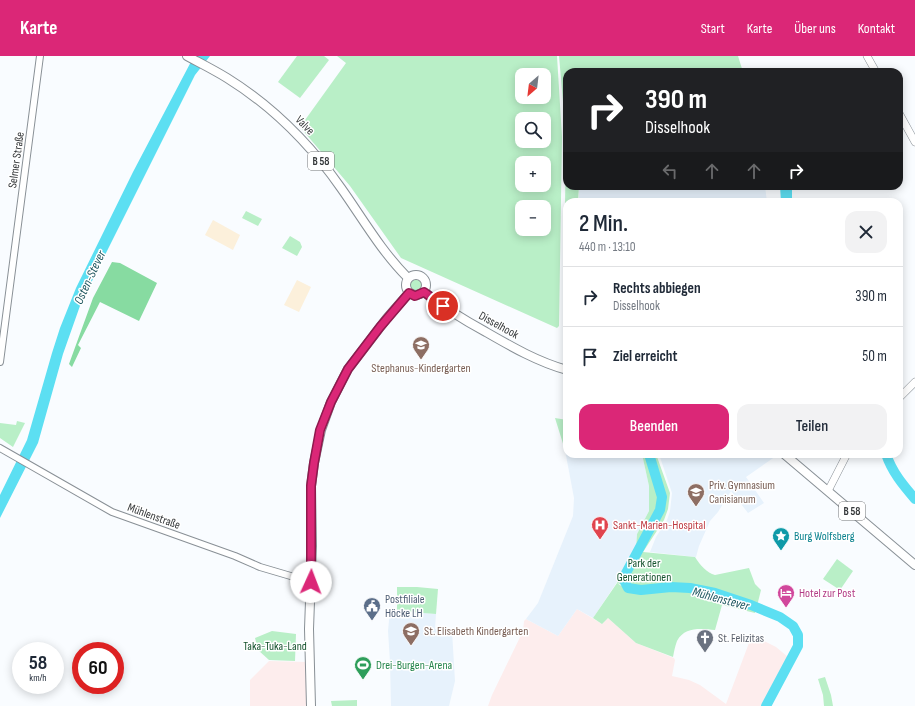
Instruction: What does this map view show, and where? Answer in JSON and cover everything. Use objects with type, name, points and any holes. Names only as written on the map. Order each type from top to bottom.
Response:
[{"type":"main road","name":"Valve","points":[[187,56],[225,77],[251,94],[299,136],[341,188],[383,249],[408,278]]},
{"type":"main road","points":[[867,56],[874,68]]},
{"type":"main road","points":[[903,120],[915,142]]},
{"type":"main road","points":[[417,275],[423,278],[426,285],[424,292],[415,296],[409,293],[405,284],[408,278],[417,275]]},
{"type":"main road","name":"Disselhook","points":[[424,292],[462,319],[503,342],[540,360],[563,369]]},
{"type":"main road","points":[[310,706],[309,629],[311,582],[311,486],[320,430],[331,402],[348,369],[409,293]]},
{"type":"main road","points":[[903,394],[915,382]]},
{"type":"main road","name":"B 58","points":[[789,458],[915,565]]},
{"type":"main road","points":[[828,491],[845,458]]},
{"type":"street","name":"Selmer Straße","points":[[0,362],[40,56]]},
{"type":"street","name":"Mühlenstraße","points":[[0,448],[112,512],[238,557],[260,567],[311,582]]},
{"type":"shaded area","points":[[579,190],[766,190],[766,198],[579,198]]},
{"type":"shaded area","points":[[213,220],[240,235],[233,250],[205,235]]},
{"type":"shaded area","points":[[297,280],[311,287],[299,312],[284,305]]},
{"type":"shaded area","name":"Sankt-Marien-Hospital","points":[[566,458],[643,458],[649,486],[649,511],[637,534],[636,549],[617,582],[593,618],[577,609],[558,636],[526,619],[538,603],[573,516],[574,498]]},
{"type":"shaded area","name":"Priv. Gymnasium Canisianum","points":[[660,458],[773,458],[746,477],[764,503],[748,513],[731,491],[718,512],[710,521],[696,557],[650,552],[656,537],[667,520],[670,511],[672,493]]},
{"type":"shaded area","points":[[577,609],[602,624],[608,618],[636,643],[674,658],[675,660],[672,676],[689,680],[700,685],[726,704],[752,635],[776,647],[788,657],[763,706],[488,706],[523,631],[524,621],[526,619],[558,636]]},
{"type":"shaded area","points":[[390,610],[436,614],[435,629],[452,631],[455,681],[449,706],[391,706],[388,631]]},
{"type":"shaded area","points":[[269,661],[307,662],[309,706],[250,706],[250,680]]},
{"type":"green space","points":[[297,56],[324,56],[329,60],[300,98],[278,82]]},
{"type":"green space","points":[[337,56],[557,56],[562,137],[559,326],[557,328],[401,258],[350,186],[300,127],[346,63]]},
{"type":"green space","points":[[559,56],[738,56],[742,68],[563,68],[563,102]]},
{"type":"green space","points":[[565,190],[579,190],[578,198],[565,198]]},
{"type":"green space","points":[[246,211],[262,219],[258,226],[242,218]]},
{"type":"green space","points":[[290,236],[300,242],[302,247],[297,256],[282,248]]},
{"type":"green space","points":[[112,262],[120,263],[157,283],[139,321],[100,302],[78,345],[81,348],[72,367],[69,364],[93,298]]},
{"type":"green space","points":[[416,278],[421,280],[423,285],[421,290],[416,292],[411,290],[409,285],[411,280]]},
{"type":"green space","points":[[555,418],[563,419],[563,444]]},
{"type":"green space","points":[[17,421],[25,423],[13,447],[0,438],[0,423],[16,425]]},
{"type":"green space","name":"Park der Generationen","points":[[643,458],[657,458],[670,493],[668,509],[664,520],[643,552],[695,557],[704,568],[715,575],[749,568],[755,584],[761,590],[757,606],[715,592],[691,587],[670,585],[641,589],[628,587],[617,583],[636,549],[637,534],[649,511],[649,486]]},
{"type":"green space","points":[[837,559],[853,571],[840,590],[823,579]]},
{"type":"green space","points":[[617,583],[630,590],[636,591],[686,589],[700,591],[756,608],[755,613],[722,605],[715,630],[694,630],[684,633],[677,641],[673,657],[636,643],[608,618],[602,624],[593,618]]},
{"type":"green space","points":[[397,587],[438,589],[436,614],[397,611]]},
{"type":"green space","name":"Taka-Tuka-Land","points":[[272,631],[296,634],[295,661],[269,660],[258,650],[255,638]]},
{"type":"green space","points":[[825,677],[833,706],[824,706],[823,695],[818,679]]},
{"type":"green space","points":[[357,700],[357,706],[332,706],[331,701]]},
{"type":"water","name":"Osten-Stever","points":[[194,56],[210,56],[195,75],[81,303],[63,354],[38,443],[0,518],[0,495],[27,440],[60,328],[76,288],[133,172]]},
{"type":"water","points":[[780,190],[792,190],[792,198],[781,198]]},
{"type":"waterway","name":"Mühlenstever","points":[[650,458],[662,497],[660,510],[626,573],[624,580],[628,588],[641,590],[671,587],[690,588],[715,593],[751,605],[780,617],[793,626],[798,635],[798,646],[766,706]]},
{"type":"waterway","points":[[887,458],[902,483],[915,499]]},
{"type":"place","name":"Stephanus-Kindergarten","points":[[421,360]]},
{"type":"place","name":"Priv. Gymnasium Canisianum","points":[[696,507]]},
{"type":"place","name":"Sankt-Marien-Hospital","points":[[600,540]]},
{"type":"place","name":"Burg Wolfsberg","points":[[781,551]]},
{"type":"place","name":"Hotel zur Post","points":[[786,608]]},
{"type":"place","name":"Postfiliale Höcke LH","points":[[372,621]]},
{"type":"place","name":"St. Elisabeth Kindergarten","points":[[411,646]]},
{"type":"place","name":"St. Felizitas","points":[[705,653]]},
{"type":"place","name":"Drei-Burgen-Arena","points":[[363,680]]},
{"type":"route","points":[[311,582],[311,486],[320,430],[331,402],[348,369],[380,327],[409,293],[415,296],[424,292],[443,306]]}]
